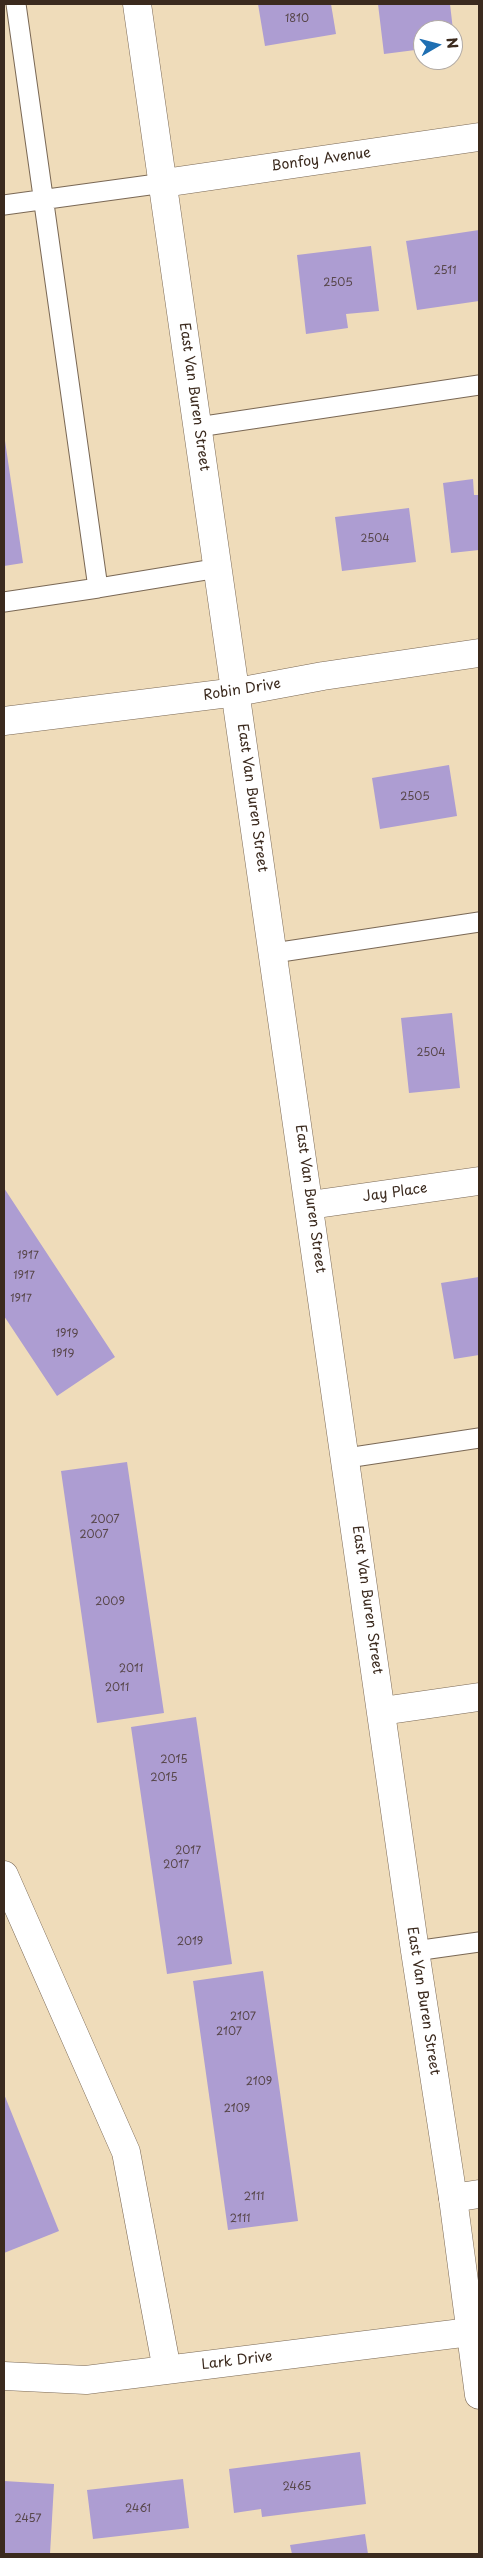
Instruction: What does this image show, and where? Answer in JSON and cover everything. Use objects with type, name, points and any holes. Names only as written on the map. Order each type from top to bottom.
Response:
[{"type":"street","name":"East Van Buren Street","points":[[137,4],[237,692],[415,1951],[466,2196],[470,2332],[479,2395]]},
{"type":"street","name":"Bonfoy Avenue","points":[[164,183],[479,137]]},
{"type":"street","name":"Robin Drive","points":[[4,721],[237,692],[323,676],[479,653]]},
{"type":"street","name":"Jay Place","points":[[310,1205],[479,1181]]},
{"type":"street","points":[[382,1711],[479,1697]]},
{"type":"street","points":[[4,1875],[126,2152],[167,2370]]},
{"type":"street","name":"Lark Drive","points":[[4,2376],[86,2380],[470,2332]]},
{"type":"lane","points":[[16,4],[98,588]]},
{"type":"lane","points":[[4,205],[164,183]]},
{"type":"lane","points":[[198,426],[479,385]]},
{"type":"lane","points":[[4,602],[219,568]]},
{"type":"lane","points":[[274,953],[479,922]]},
{"type":"lane","points":[[346,1458],[479,1438]]},
{"type":"lane","points":[[415,1951],[479,1942]]},
{"type":"building","points":[[258,4],[331,4],[336,34],[265,46]]},
{"type":"building","points":[[378,4],[450,4],[452,20],[413,20],[413,50],[384,54]]},
{"type":"building","points":[[479,230],[479,301],[417,310],[406,241]]},
{"type":"building","points":[[371,246],[379,311],[346,314],[348,328],[306,334],[297,255]]},
{"type":"building","points":[[4,434],[23,563],[4,566]]},
{"type":"building","points":[[473,479],[474,495],[479,495],[479,550],[451,553],[443,483]]},
{"type":"building","points":[[409,508],[416,562],[342,571],[335,517]]},
{"type":"building","points":[[449,765],[457,816],[380,829],[372,778]]},
{"type":"building","points":[[452,1013],[460,1088],[409,1093],[401,1018]]},
{"type":"building","points":[[4,1188],[115,1357],[57,1396],[4,1316]]},
{"type":"building","points":[[479,1277],[479,1355],[454,1359],[441,1283]]},
{"type":"building","points":[[127,1462],[164,1713],[97,1723],[61,1471]]},
{"type":"building","points":[[196,1717],[232,1964],[167,1974],[131,1727]]},
{"type":"building","points":[[263,1971],[298,2221],[228,2230],[193,1981]]},
{"type":"building","points":[[4,2094],[59,2231],[4,2253]]},
{"type":"building","points":[[360,2452],[366,2504],[262,2517],[261,2509],[234,2513],[229,2469]]},
{"type":"building","points":[[183,2479],[189,2528],[93,2539],[87,2490]]},
{"type":"building","points":[[4,2481],[54,2484],[50,2554],[4,2554]]},
{"type":"building","points":[[365,2534],[368,2554],[292,2554],[290,2545]]}]
